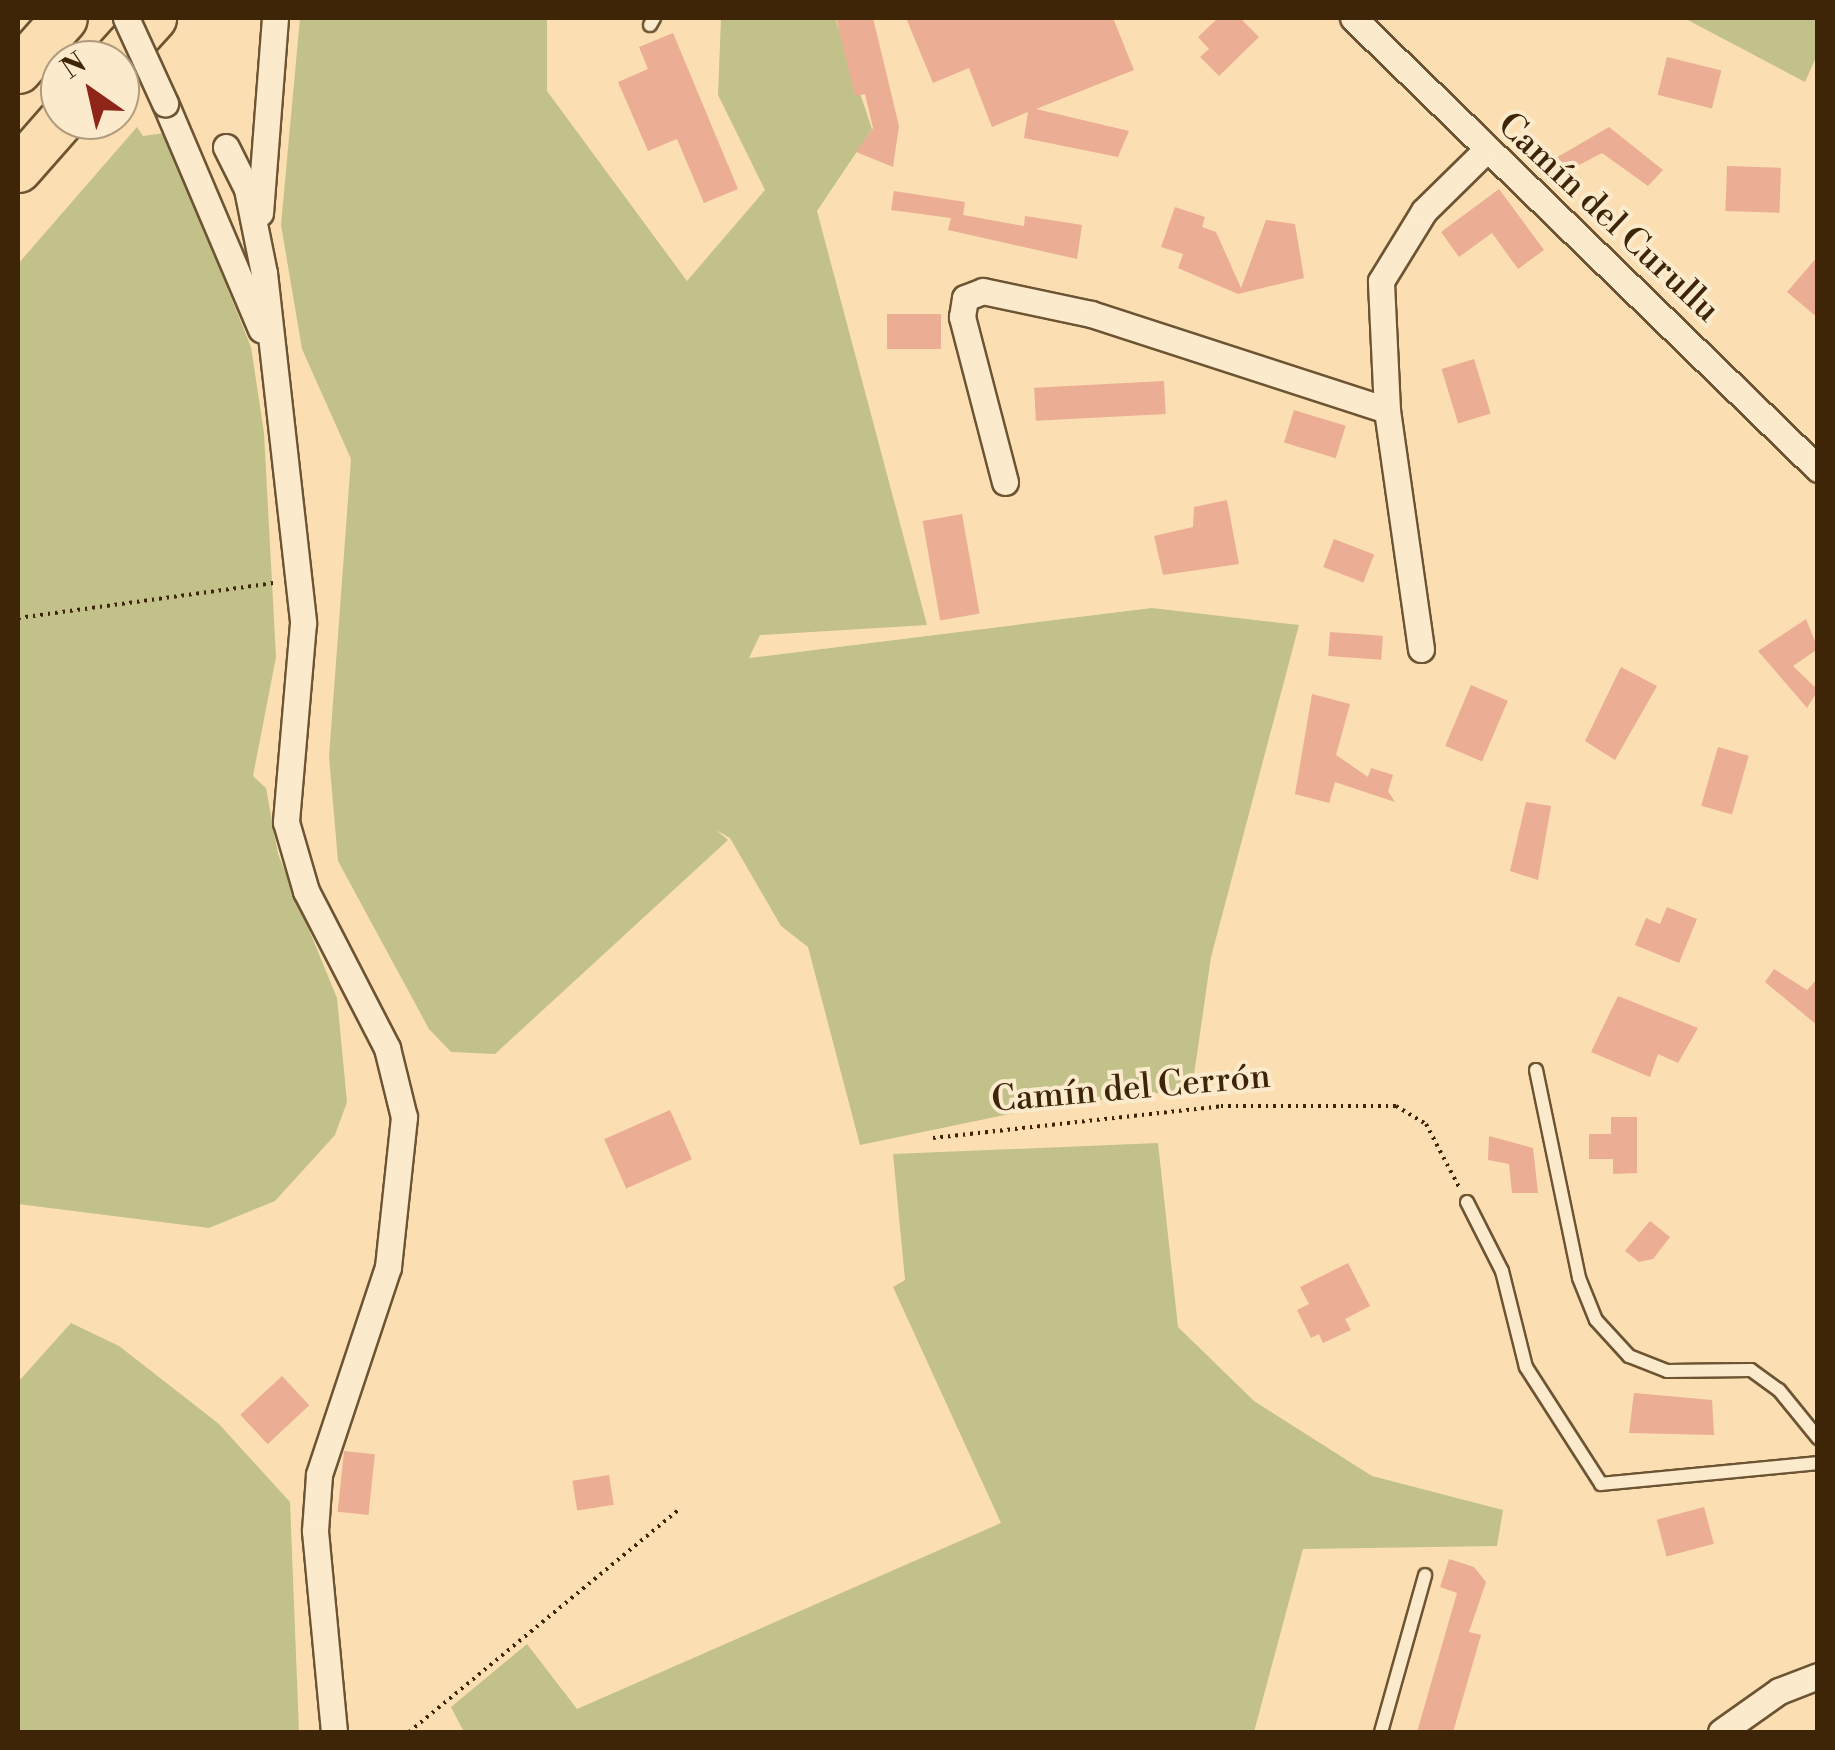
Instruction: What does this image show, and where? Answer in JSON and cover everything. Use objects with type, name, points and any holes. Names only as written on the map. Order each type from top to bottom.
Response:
[{"type":"highway","points":[[18,70],[64,18]]},
{"type":"highway","points":[[133,40],[153,18]]},
{"type":"highway","points":[[18,169],[43,140]]},
{"type":"street","points":[[126,18],[269,348]]},
{"type":"street","points":[[258,238],[275,18]]},
{"type":"street","name":"Camín del Curullu","points":[[1353,18],[1484,152],[1818,469]]},
{"type":"street","points":[[165,103],[198,144],[223,149],[256,132],[268,113]]},
{"type":"street","points":[[222,233],[223,149]]},
{"type":"street","points":[[223,149],[247,188],[258,238],[303,623],[286,822],[292,856],[388,1048],[404,1117],[388,1267],[318,1475],[315,1530],[334,1732]]},
{"type":"street","points":[[1421,649],[1387,410],[1381,281],[1424,211],[1484,152]]},
{"type":"street","points":[[1005,482],[962,317],[965,298],[983,291],[1091,314],[1387,410]]},
{"type":"street","points":[[1721,1732],[1779,1691],[1818,1676]]},
{"type":"lane","points":[[1536,1070],[1579,1278],[1596,1320],[1629,1356],[1667,1371],[1750,1370],[1818,1438]]},
{"type":"lane","points":[[1467,1202],[1502,1271],[1526,1368],[1601,1484],[1818,1463]]},
{"type":"lane","points":[[1381,1732],[1426,1575]]},
{"type":"path","points":[[18,618],[200,600],[298,578]]},
{"type":"path","name":"Camín del Cerrón","points":[[933,1138],[1220,1106],[1396,1106],[1426,1124],[1467,1202]]},
{"type":"path","points":[[409,1732],[678,1510]]},
{"type":"shaded area","points":[[300,18],[547,18],[547,91],[687,281],[765,190],[718,95],[721,18],[835,18],[872,129],[817,211],[927,625],[760,635],[749,658],[1152,608],[1299,625],[1211,957],[1192,1089],[1048,1106],[860,1145],[808,947],[781,926],[730,838],[716,830],[728,840],[495,1054],[451,1052],[429,1029],[338,861],[329,757],[351,459],[302,349],[281,225]]},
{"type":"shaded area","points":[[1684,18],[1817,18],[1817,55],[1805,82]]},
{"type":"shaded area","points":[[140,132],[143,136],[165,133],[251,347],[264,433],[276,657],[253,776],[266,788],[278,854],[337,998],[347,1102],[335,1135],[275,1201],[209,1228],[18,1204],[18,264],[126,140],[140,140]]},
{"type":"shaded area","points":[[1158,1143],[1178,1327],[1254,1401],[1372,1476],[1503,1510],[1497,1546],[1303,1549],[1254,1732],[464,1732],[451,1707],[527,1644],[577,1709],[1001,1523],[893,1287],[905,1280],[893,1154]]},
{"type":"shaded area","points":[[71,1323],[119,1346],[219,1424],[290,1502],[299,1732],[18,1732],[18,1382]]},
{"type":"building","points":[[836,18],[873,18],[899,126],[893,167],[856,152],[873,128],[865,94],[855,96]]},
{"type":"building","points":[[906,18],[1113,18],[1134,70],[1036,109],[1129,131],[1118,157],[1024,138],[1028,112],[992,127],[969,68],[933,83]]},
{"type":"building","points":[[1218,18],[1240,18],[1259,37],[1219,76],[1200,57],[1209,49],[1198,37]]},
{"type":"building","points":[[673,33],[738,189],[704,203],[677,139],[648,151],[618,82],[648,69],[639,47]]},
{"type":"building","points":[[1667,57],[1721,71],[1712,108],[1658,95]]},
{"type":"building","points":[[1609,127],[1663,170],[1648,186],[1602,153],[1550,180],[1542,166]]},
{"type":"building","points":[[1727,166],[1781,168],[1779,213],[1725,211]]},
{"type":"building","points":[[1499,189],[1544,250],[1518,269],[1492,233],[1459,257],[1441,232]]},
{"type":"building","points":[[894,191],[965,202],[963,215],[1024,226],[1025,216],[1082,225],[1077,259],[948,230],[951,218],[891,210]]},
{"type":"building","points":[[1175,207],[1205,217],[1202,227],[1216,232],[1241,288],[1266,220],[1295,224],[1304,278],[1238,294],[1178,268],[1183,254],[1161,247]]},
{"type":"building","points":[[1818,256],[1818,318],[1787,292]]},
{"type":"building","points":[[887,314],[941,314],[941,349],[887,349]]},
{"type":"building","points":[[1474,359],[1491,414],[1458,423],[1441,369]]},
{"type":"building","points":[[1164,381],[1166,414],[1036,421],[1034,388]]},
{"type":"building","points":[[1294,410],[1346,426],[1336,458],[1284,443]]},
{"type":"building","points":[[1227,500],[1239,564],[1163,575],[1154,536],[1193,527],[1194,507]]},
{"type":"building","points":[[962,514],[980,613],[940,620],[923,521]]},
{"type":"building","points":[[1334,539],[1374,554],[1363,582],[1323,567]]},
{"type":"building","points":[[1806,619],[1818,649],[1793,666],[1818,690],[1807,708],[1758,651]]},
{"type":"building","points":[[1330,632],[1383,636],[1381,660],[1328,656]]},
{"type":"building","points":[[1621,667],[1657,686],[1615,760],[1585,741]]},
{"type":"building","points":[[1471,685],[1508,701],[1482,761],[1445,746]]},
{"type":"building","points":[[1312,694],[1350,704],[1336,755],[1368,777],[1371,768],[1393,775],[1388,791],[1395,802],[1335,782],[1329,803],[1295,794]]},
{"type":"building","points":[[1718,747],[1749,756],[1732,814],[1701,806]]},
{"type":"building","points":[[1526,802],[1551,806],[1538,880],[1510,871]]},
{"type":"building","points":[[1667,907],[1697,919],[1679,963],[1635,945],[1646,918],[1660,924]]},
{"type":"building","points":[[1774,969],[1807,990],[1818,978],[1818,1026],[1765,982]]},
{"type":"building","points":[[1618,996],[1698,1028],[1678,1063],[1658,1054],[1650,1077],[1591,1052]]},
{"type":"building","points":[[670,1110],[692,1159],[626,1189],[604,1139]]},
{"type":"building","points":[[1611,1117],[1637,1117],[1637,1173],[1613,1174],[1613,1159],[1589,1159],[1589,1134],[1611,1134]]},
{"type":"building","points":[[1489,1136],[1533,1148],[1538,1193],[1512,1193],[1509,1164],[1488,1160]]},
{"type":"building","points":[[1650,1221],[1670,1237],[1653,1259],[1639,1262],[1625,1251]]},
{"type":"building","points":[[1348,1263],[1370,1306],[1345,1319],[1351,1330],[1323,1343],[1319,1334],[1311,1338],[1297,1310],[1309,1304],[1300,1287]]},
{"type":"building","points":[[282,1376],[309,1405],[268,1444],[240,1415]]},
{"type":"building","points":[[1634,1393],[1712,1400],[1714,1435],[1629,1433]]},
{"type":"building","points":[[344,1451],[375,1454],[368,1515],[338,1512]]},
{"type":"building","points":[[609,1475],[614,1505],[577,1510],[572,1481]]},
{"type":"building","points":[[1704,1507],[1714,1544],[1667,1556],[1657,1520]]},
{"type":"building","points":[[1449,1559],[1474,1567],[1486,1582],[1469,1632],[1481,1635],[1453,1732],[1417,1732],[1457,1593],[1440,1587]]}]
